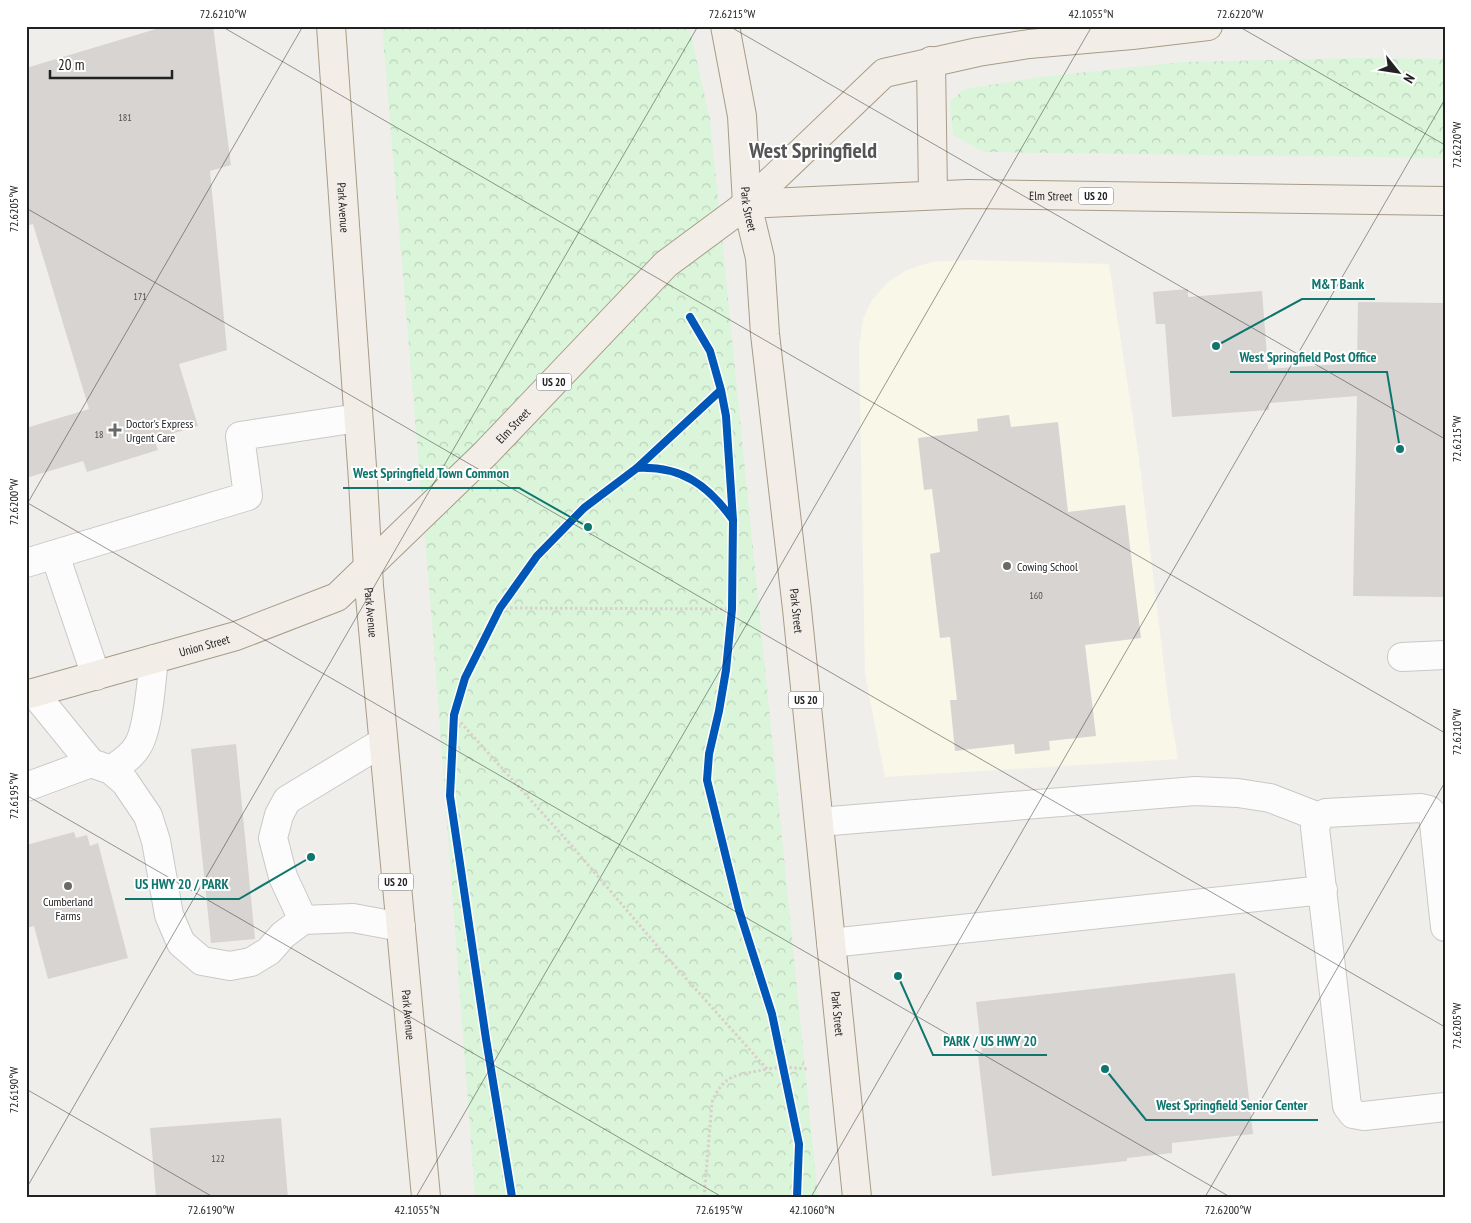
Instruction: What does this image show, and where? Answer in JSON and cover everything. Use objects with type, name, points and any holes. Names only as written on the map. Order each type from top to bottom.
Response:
[{"type":"main road","name":"Park Avenue","points":[[332,26],[368,567],[426,1197]]},
{"type":"main road","name":"Park Street","points":[[725,26],[742,116],[747,204],[760,258],[766,334],[797,609],[857,1197]]},
{"type":"main road","name":"Elm Street","points":[[368,567],[486,454],[666,264],[747,204],[884,73],[931,61],[1029,44],[1208,26]]},
{"type":"main road","points":[[931,61],[933,195]]},
{"type":"main road","name":"Elm Street","points":[[747,204],[933,195],[1445,201]]},
{"type":"main road","name":"Union Street","points":[[30,694],[236,636],[337,597],[368,567]]},
{"type":"lane","points":[[26,563],[248,496],[240,436],[358,418]]},
{"type":"lane","points":[[55,554],[96,676]]},
{"type":"lane","points":[[1402,657],[1445,655]]},
{"type":"lane","points":[[26,787],[127,758],[138,746],[145,728],[154,659]]},
{"type":"lane","points":[[30,694],[101,767],[125,782],[148,816],[156,841],[170,915],[181,943],[202,961],[230,966],[251,962],[269,951],[283,935],[303,920],[353,918],[401,927]]},
{"type":"lane","points":[[303,920],[283,877],[272,838],[279,815],[287,800],[383,742]]},
{"type":"lane","points":[[819,822],[1195,791],[1238,793],[1270,798],[1319,817]]},
{"type":"lane","points":[[1445,927],[1433,814],[1429,810],[1421,808],[1326,813],[1319,817],[1315,828],[1348,1106],[1352,1114],[1364,1116],[1445,1107]]},
{"type":"lane","points":[[831,943],[1322,890]]},
{"type":"path","points":[[495,617],[505,601]]},
{"type":"path","points":[[500,608],[732,605],[731,618]]},
{"type":"path","points":[[453,724],[456,706]]},
{"type":"path","points":[[454,715],[572,846],[665,955],[767,1069]]},
{"type":"path","points":[[780,1058],[784,1076]]},
{"type":"path","points":[[704,1197],[712,1102],[722,1083],[731,1077],[782,1067],[844,1072]]},
{"type":"shaded area","name":"Cowing School","points":[[970,260],[1109,264],[1139,458],[1168,699],[1178,759],[885,777],[865,674],[859,347],[863,319],[872,300],[888,282],[907,270],[931,262]]},
{"type":"green space","points":[[382,26],[689,26],[710,119],[818,1197],[475,1197],[432,622]]},
{"type":"green space","points":[[1357,58],[1445,59],[1445,158],[984,152],[953,135],[950,102],[964,89],[1040,77],[1182,62]]},
{"type":"building","points":[[166,26],[213,26],[231,165],[210,171],[227,350],[179,364],[198,426],[154,439],[158,450],[87,472],[83,461],[26,478],[26,428],[89,409],[33,224],[26,226],[26,68]]},
{"type":"building","points":[[1188,289],[1188,297],[1262,291],[1268,369],[1357,363],[1358,302],[1445,303],[1445,597],[1353,596],[1357,396],[1269,403],[1269,410],[1172,417],[1165,324],[1156,324],[1153,292]]},
{"type":"building","points":[[1009,415],[1011,427],[1058,422],[1068,512],[1125,505],[1141,638],[1085,645],[1096,736],[1049,741],[1050,750],[1015,754],[1014,744],[955,751],[950,700],[957,700],[950,637],[940,638],[930,554],[940,552],[932,489],[924,490],[918,438],[978,431],[977,419]]},
{"type":"building","points":[[236,744],[255,939],[211,943],[191,749]]},
{"type":"building","name":"Cumberland Farms","points":[[74,832],[76,838],[87,835],[90,846],[98,843],[128,958],[48,979],[34,926],[26,928],[26,845]]},
{"type":"building","points":[[1235,973],[1253,1134],[1172,1143],[1172,1153],[1127,1158],[1127,1161],[992,1176],[978,1055],[982,1055],[976,1002]]},
{"type":"building","points":[[281,1118],[288,1197],[156,1197],[150,1128]]},
{"type":"cycle path","points":[[512,1197],[486,1039],[450,796],[454,715],[465,678],[500,608],[537,556],[584,508],[637,468],[721,390],[710,351],[690,317]]},
{"type":"cycle path","points":[[721,390],[726,416],[733,520],[732,609],[726,670],[709,754],[707,780],[739,910],[772,1014],[799,1144],[797,1197]]},
{"type":"cycle path","points":[[637,468],[653,468],[681,474],[704,488],[733,520]]},
{"type":"place","name":"M&T Bank","points":[[1216,346]]},
{"type":"place","name":"Doctor's Express Urgent Care","points":[[115,430]]},
{"type":"place","name":"West Springfield Post Office","points":[[1400,449]]},
{"type":"place","name":"West Springfield Town Common","points":[[588,527]]},
{"type":"place","name":"Cowing School","points":[[1007,566]]},
{"type":"place","name":"US HWY 20 / PARK","points":[[311,857]]},
{"type":"place","name":"Cumberland Farms","points":[[68,886]]},
{"type":"place","name":"PARK / US HWY 20","points":[[898,976]]},
{"type":"place","name":"West Springfield Senior Center","points":[[1105,1069]]},
{"type":"district","name":"West Springfield","points":[[813,150]]}]
